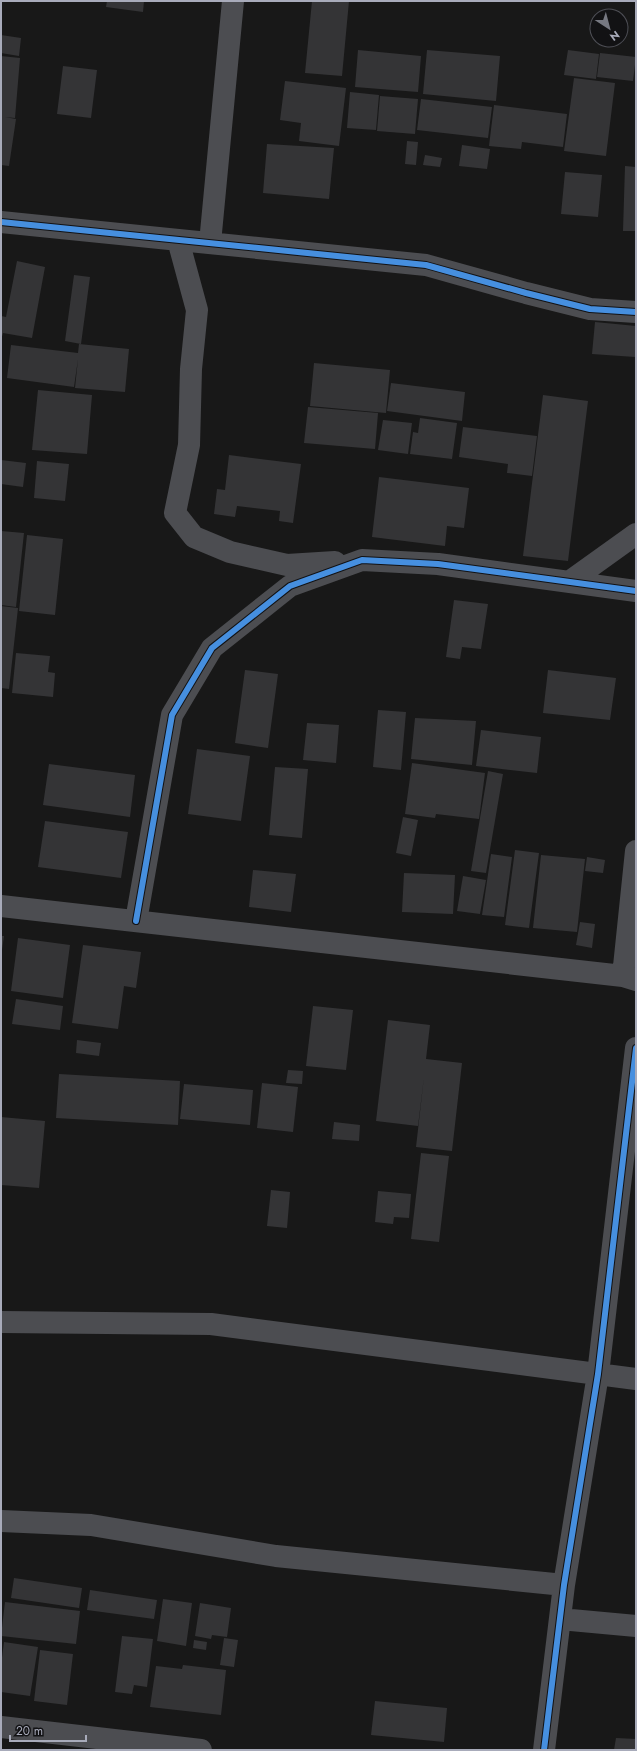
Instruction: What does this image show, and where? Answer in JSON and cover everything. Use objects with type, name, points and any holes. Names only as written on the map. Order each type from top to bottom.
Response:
[{"type":"street","points":[[210,243],[233,1]]},
{"type":"street","points":[[1,222],[426,265],[590,309],[636,312]]},
{"type":"street","points":[[178,240],[197,310],[191,369],[189,445],[175,513],[194,537],[230,552],[287,565],[362,560],[438,564],[636,591]]},
{"type":"street","points":[[569,582],[636,534]]},
{"type":"street","points":[[136,921],[172,715],[212,648],[290,586],[362,560]]},
{"type":"street","points":[[1,906],[629,978],[636,851]]},
{"type":"street","points":[[544,1750],[564,1585],[598,1374],[636,1048]]},
{"type":"street","points":[[1,1322],[211,1324],[636,1380]]},
{"type":"street","points":[[1,1522],[91,1524],[276,1556],[564,1585]]},
{"type":"street","points":[[560,1619],[636,1626]]},
{"type":"street","points":[[1,1727],[201,1750]]},
{"type":"building","points":[[107,1],[144,1],[143,12],[106,7]]},
{"type":"building","points":[[312,1],[349,1],[342,76],[305,73]]},
{"type":"building","points":[[1,35],[21,38],[19,56],[1,53]]},
{"type":"building","points":[[358,50],[421,56],[418,92],[355,87]]},
{"type":"building","points":[[427,50],[500,56],[496,101],[423,94]]},
{"type":"building","points":[[568,50],[599,54],[596,79],[564,75]]},
{"type":"building","points":[[600,53],[636,57],[633,81],[597,77]]},
{"type":"building","points":[[1,56],[20,58],[15,118],[5,117],[16,119],[9,166],[1,165]]},
{"type":"building","points":[[63,66],[97,70],[91,118],[57,114]]},
{"type":"building","points":[[574,78],[615,83],[606,156],[564,151]]},
{"type":"building","points":[[285,81],[346,88],[339,146],[299,141],[301,123],[280,120]]},
{"type":"building","points":[[350,92],[379,95],[376,130],[347,128]]},
{"type":"building","points":[[380,96],[418,99],[415,134],[377,131]]},
{"type":"building","points":[[421,99],[492,107],[488,138],[417,130]]},
{"type":"building","points":[[494,105],[567,114],[563,147],[522,142],[521,149],[489,146]]},
{"type":"building","points":[[407,141],[418,142],[416,165],[405,164]]},
{"type":"building","points":[[267,144],[334,148],[329,199],[263,193]]},
{"type":"building","points":[[462,145],[490,149],[487,169],[459,166]]},
{"type":"building","points":[[425,155],[442,158],[440,167],[423,165]]},
{"type":"building","points":[[625,166],[636,167],[636,231],[623,231]]},
{"type":"building","points":[[565,172],[602,175],[598,217],[561,214]]},
{"type":"building","points":[[17,261],[45,267],[32,338],[3,333],[1,340],[1,316],[6,317]]},
{"type":"building","points":[[74,275],[90,277],[81,344],[65,341]]},
{"type":"building","points":[[595,322],[636,326],[635,357],[592,354]]},
{"type":"building","points":[[79,344],[129,349],[125,392],[75,388],[78,359],[74,387],[7,378],[11,345],[78,353]]},
{"type":"building","points":[[314,363],[390,370],[386,413],[310,406]]},
{"type":"building","points":[[391,383],[465,392],[462,421],[387,411]]},
{"type":"building","points":[[38,390],[92,395],[87,454],[32,450]]},
{"type":"building","points":[[543,395],[588,401],[568,561],[523,556]]},
{"type":"building","points":[[308,407],[378,413],[375,449],[304,443]]},
{"type":"building","points":[[420,418],[457,423],[452,459],[410,454],[413,432],[418,433]]},
{"type":"building","points":[[383,420],[412,423],[408,454],[378,450]]},
{"type":"building","points":[[463,427],[537,436],[532,476],[507,473],[508,464],[459,457]]},
{"type":"building","points":[[229,455],[301,464],[293,523],[279,521],[280,511],[237,506],[235,517],[214,514],[217,489],[225,490]]},
{"type":"building","points":[[1,460],[26,463],[23,487],[1,484]]},
{"type":"building","points":[[37,461],[69,464],[65,501],[34,498]]},
{"type":"building","points":[[379,477],[469,488],[464,528],[447,526],[445,546],[372,537]]},
{"type":"building","points":[[1,531],[24,533],[16,607],[1,605]]},
{"type":"building","points":[[27,535],[63,539],[55,615],[19,611]]},
{"type":"building","points":[[454,600],[488,604],[481,649],[462,647],[460,659],[446,657]]},
{"type":"building","points":[[1,606],[18,608],[9,689],[1,688]]},
{"type":"building","points":[[16,653],[50,656],[48,672],[55,673],[53,697],[12,693]]},
{"type":"building","points":[[245,670],[278,674],[268,748],[235,743]]},
{"type":"building","points":[[548,670],[616,678],[610,720],[543,713]]},
{"type":"building","points":[[378,710],[406,712],[401,770],[373,767]]},
{"type":"building","points":[[415,718],[476,721],[472,765],[411,759]]},
{"type":"building","points":[[307,723],[339,725],[336,763],[303,760]]},
{"type":"building","points":[[481,730],[541,737],[537,773],[476,766]]},
{"type":"building","points":[[197,749],[250,756],[241,821],[188,814]]},
{"type":"building","points":[[412,763],[485,773],[479,819],[436,814],[435,818],[405,814]]},
{"type":"building","points":[[49,764],[135,775],[130,817],[43,805]]},
{"type":"building","points":[[275,767],[308,769],[302,838],[269,835]]},
{"type":"building","points":[[488,771],[503,774],[486,873],[471,871]]},
{"type":"building","points":[[403,817],[418,820],[411,856],[396,853]]},
{"type":"building","points":[[45,821],[128,832],[121,878],[38,867]]},
{"type":"building","points":[[515,850],[539,853],[529,928],[505,925]]},
{"type":"building","points":[[491,854],[512,857],[504,917],[482,915]]},
{"type":"building","points":[[541,855],[585,859],[577,932],[533,928]]},
{"type":"building","points":[[587,857],[605,860],[603,873],[585,871]]},
{"type":"building","points":[[253,870],[296,874],[291,912],[249,907]]},
{"type":"building","points":[[404,873],[455,875],[453,914],[402,912]]},
{"type":"building","points":[[463,876],[486,880],[480,914],[457,911]]},
{"type":"building","points":[[580,922],[595,924],[592,948],[576,945]]},
{"type":"building","points":[[1,936],[4,936],[2,950],[1,950]]},
{"type":"building","points":[[18,938],[70,945],[63,998],[11,991]]},
{"type":"building","points":[[83,945],[141,952],[136,988],[124,986],[118,1029],[72,1023]]},
{"type":"building","points":[[16,999],[63,1006],[60,1030],[12,1024]]},
{"type":"building","points":[[313,1006],[353,1010],[346,1070],[306,1066]]},
{"type":"building","points":[[388,1020],[430,1025],[426,1059],[462,1063],[452,1151],[416,1147],[424,1077],[418,1126],[376,1121]]},
{"type":"building","points":[[77,1040],[101,1043],[99,1056],[76,1053]]},
{"type":"building","points":[[288,1070],[303,1071],[302,1084],[286,1083]]},
{"type":"building","points":[[59,1074],[180,1081],[178,1125],[56,1118]]},
{"type":"building","points":[[262,1083],[298,1087],[293,1132],[257,1128]]},
{"type":"building","points":[[184,1084],[253,1090],[250,1125],[180,1119]]},
{"type":"building","points":[[1,1117],[45,1121],[39,1188],[1,1185]]},
{"type":"building","points":[[334,1122],[360,1125],[359,1141],[332,1139]]},
{"type":"building","points":[[421,1153],[449,1156],[439,1242],[411,1239]]},
{"type":"building","points":[[271,1190],[290,1192],[287,1228],[267,1226]]},
{"type":"building","points":[[378,1191],[411,1194],[409,1218],[394,1217],[393,1224],[375,1222]]},
{"type":"building","points":[[14,1578],[82,1588],[79,1608],[11,1598]]},
{"type":"building","points":[[90,1590],[157,1600],[154,1619],[87,1610]]},
{"type":"building","points":[[163,1599],[192,1603],[186,1646],[157,1641]]},
{"type":"building","points":[[5,1602],[80,1611],[76,1644],[1,1636]]},
{"type":"building","points":[[200,1603],[231,1608],[227,1637],[212,1635],[211,1639],[195,1636]]},
{"type":"building","points":[[122,1636],[153,1639],[147,1687],[134,1685],[132,1694],[115,1692]]},
{"type":"building","points":[[224,1638],[238,1640],[234,1667],[220,1665]]},
{"type":"building","points":[[194,1640],[207,1642],[206,1650],[193,1648]]},
{"type":"building","points":[[4,1642],[38,1647],[30,1696],[1,1692],[1,1665]]},
{"type":"building","points":[[40,1650],[73,1654],[67,1705],[34,1701]]},
{"type":"building","points":[[183,1665],[226,1670],[221,1715],[150,1707],[156,1666],[182,1669]]},
{"type":"building","points":[[375,1701],[447,1708],[444,1742],[371,1735]]},
{"type":"building","points":[[616,1738],[636,1739],[636,1750],[614,1750]]},
{"type":"cycle path","points":[[1,222],[426,265],[590,309],[636,312]]},
{"type":"cycle path","points":[[136,921],[172,715],[212,648],[290,586],[362,560],[438,564],[636,591]]},
{"type":"cycle path","points":[[544,1750],[564,1585],[598,1374],[636,1048]]}]
